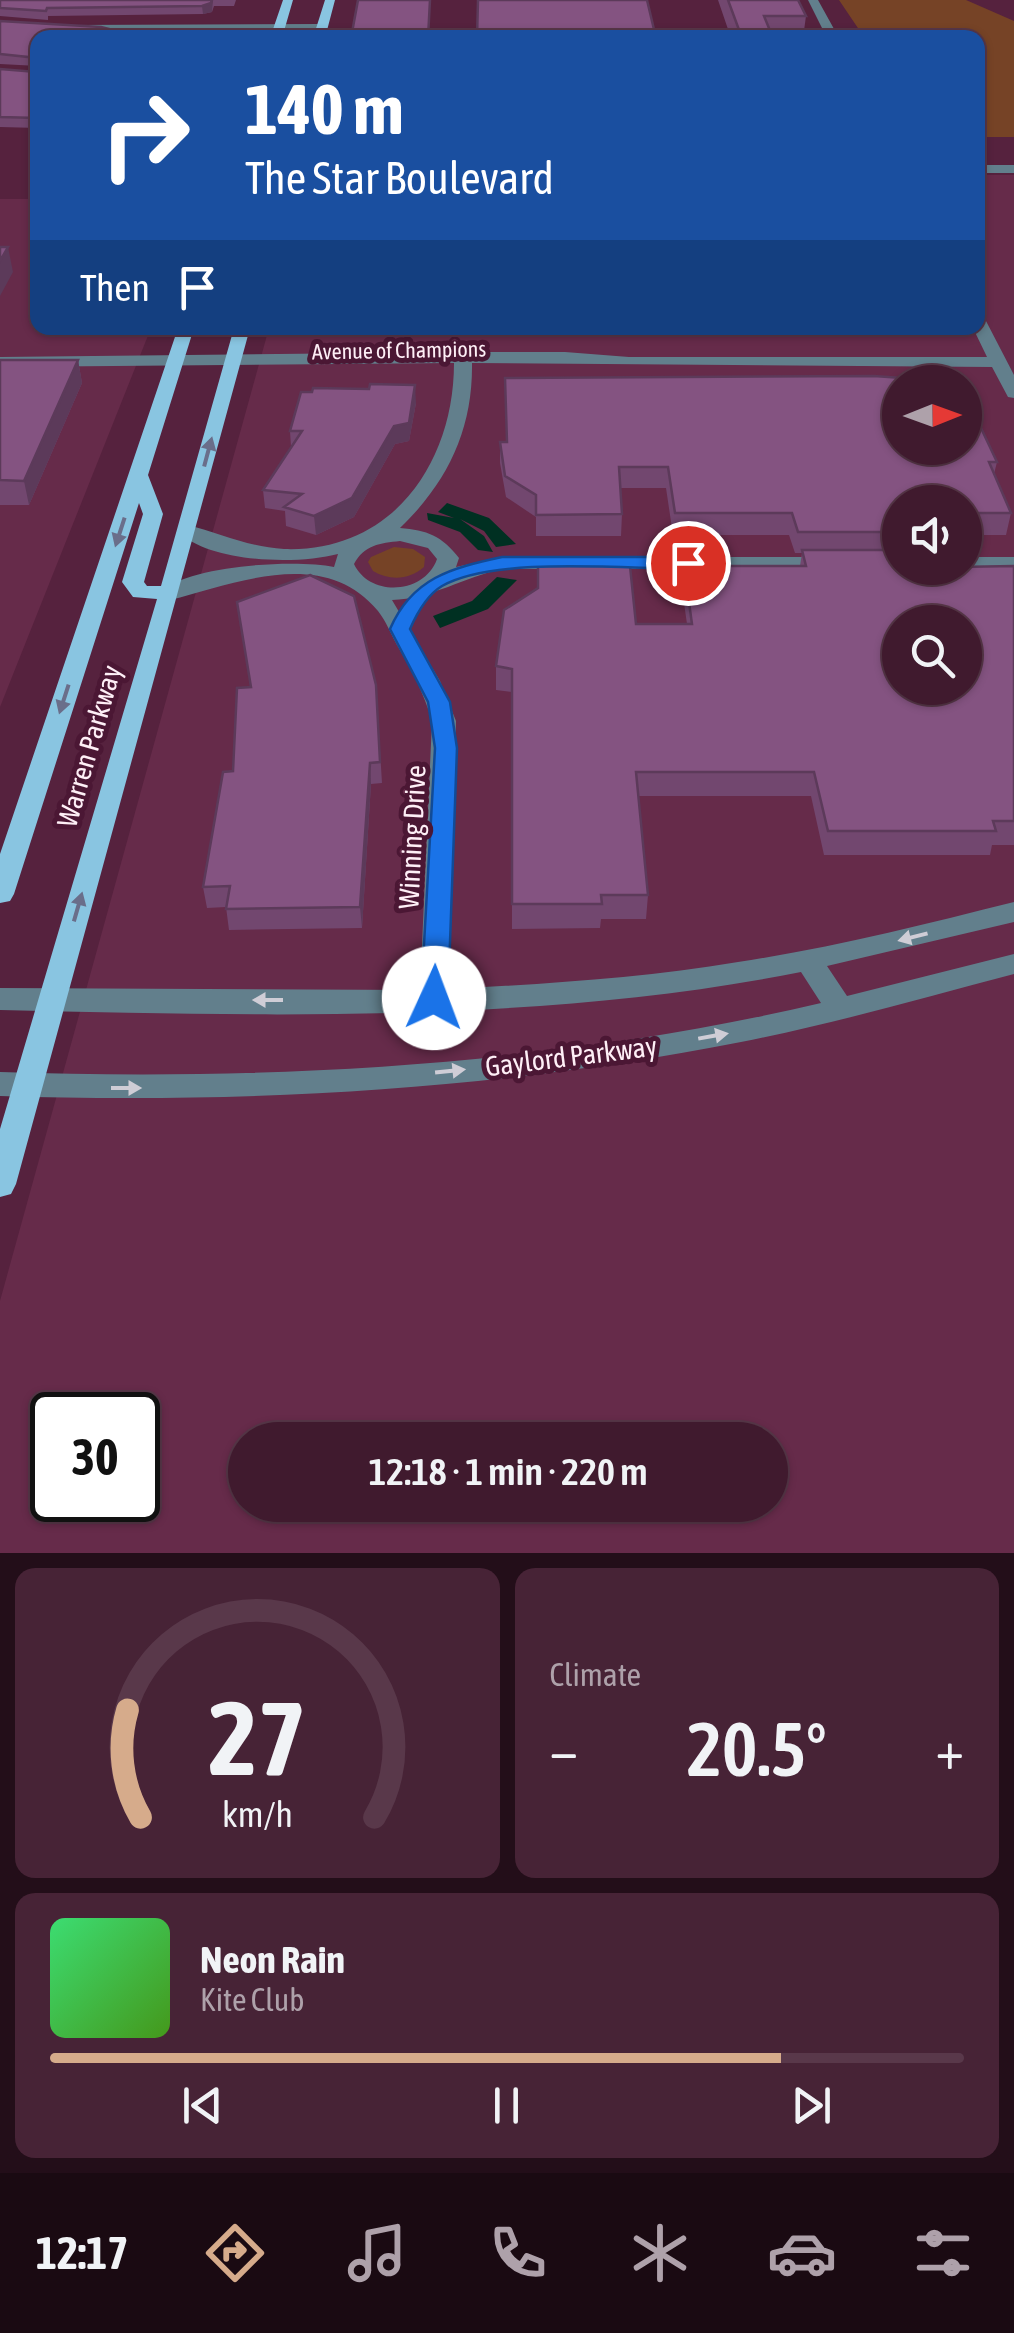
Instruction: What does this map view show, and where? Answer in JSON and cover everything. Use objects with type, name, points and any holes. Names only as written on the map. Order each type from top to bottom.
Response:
[{"type":"main road","points":[[279,30],[288,0]]},
{"type":"main road","points":[[321,30],[330,0]]},
{"type":"main road","name":"Warren Parkway","points":[[0,894],[184,335]]},
{"type":"main road","name":"Warren Parkway","points":[[0,1184],[14,1085],[50,1000],[170,593],[240,335]]},
{"type":"main road","points":[[138,475],[154,514],[133,582],[141,592],[170,593]]},
{"type":"street","points":[[814,0],[828,30]]},
{"type":"street","points":[[52,27],[115,30]]},
{"type":"street","points":[[70,28],[89,30]]},
{"type":"street","points":[[985,169],[1014,168]]},
{"type":"street","points":[[985,335],[1014,393]]},
{"type":"street","points":[[0,362],[174,365]]},
{"type":"street","name":"Avenue of Champions","points":[[174,365],[463,365],[566,370],[629,362],[998,362]]},
{"type":"street","points":[[0,376],[174,365]]},
{"type":"street","points":[[361,587],[345,574],[347,554],[390,527],[456,440],[462,408],[463,365]]},
{"type":"street","points":[[400,629],[414,601],[444,574],[448,563],[446,553],[417,526],[411,504]]},
{"type":"street","points":[[187,531],[233,550],[291,562],[328,572],[361,587],[393,593],[502,563]]},
{"type":"street","points":[[170,593],[241,570],[291,562],[397,535],[502,563],[882,563]]},
{"type":"street","points":[[982,563],[1014,563]]},
{"type":"street","name":"Winning Drive","points":[[361,587],[382,602],[400,629],[432,686],[444,721],[434,998]]},
{"type":"street","points":[[0,999],[434,998],[625,988],[808,960],[1014,912]]},
{"type":"street","points":[[808,960],[840,1009]]},
{"type":"street","name":"Gaylord Parkway","points":[[14,1085],[247,1087],[446,1072],[675,1042],[840,1009],[1014,964]]},
{"type":"shaded area","points":[[839,0],[966,0],[1014,21],[1014,137],[985,137],[985,30],[859,30]]},
{"type":"shaded area","points":[[985,175],[1014,175],[1014,1553],[0,1553],[0,1301],[267,335],[985,335]]},
{"type":"shaded area","points":[[0,199],[30,199],[30,335],[148,335],[0,707]]},
{"type":"shaded area","points":[[447,503],[489,518],[516,544],[496,547],[484,531],[460,519],[484,536],[493,552],[478,550],[460,532],[428,520],[427,513],[454,518],[438,512]]},
{"type":"shaded area","points":[[394,547],[413,549],[425,557],[424,567],[399,578],[373,571],[368,562],[371,557]]},
{"type":"shaded area","points":[[497,577],[517,580],[488,609],[440,628],[433,616],[472,601]]},
{"type":"building","points":[[0,0],[212,0],[202,6],[46,11],[0,8]]},
{"type":"building","points":[[358,0],[430,0],[428,30],[352,30]]},
{"type":"building","points":[[478,0],[647,0],[654,30],[477,30]]},
{"type":"building","points":[[728,0],[798,0],[806,16],[764,16],[770,30],[739,30]]},
{"type":"building","points":[[0,21],[113,30],[30,30],[30,57],[0,54]]},
{"type":"building","points":[[0,69],[30,72],[30,118],[0,117]]},
{"type":"building","points":[[0,360],[78,360],[24,481],[0,480]]},
{"type":"building","points":[[882,377],[882,465],[982,465],[982,430],[997,462],[989,462],[1011,513],[982,513],[982,485],[882,485],[882,532],[798,532],[792,513],[675,513],[668,467],[619,467],[622,514],[536,515],[536,495],[505,476],[500,442],[507,442],[505,378]]},
{"type":"building","points":[[370,384],[415,385],[409,423],[394,426],[352,498],[314,516],[284,507],[302,494],[263,490],[302,431],[290,431],[301,392],[312,392],[313,388],[369,389]]},
{"type":"building","points":[[802,550],[882,550],[882,585],[982,585],[982,567],[1014,566],[1014,821],[993,821],[996,831],[828,831],[814,772],[636,772],[648,895],[601,895],[602,904],[512,904],[512,669],[496,666],[504,610],[538,588],[538,566],[630,566],[636,624],[692,624],[684,566],[806,566]]},
{"type":"building","points":[[310,575],[354,596],[376,685],[380,762],[370,763],[360,907],[226,909],[230,886],[203,887],[223,772],[233,771],[237,688],[251,687],[237,602]]},
{"type":"route","points":[[434,998],[446,748],[439,702],[400,629],[409,608],[433,583],[502,563],[688,563]]}]
